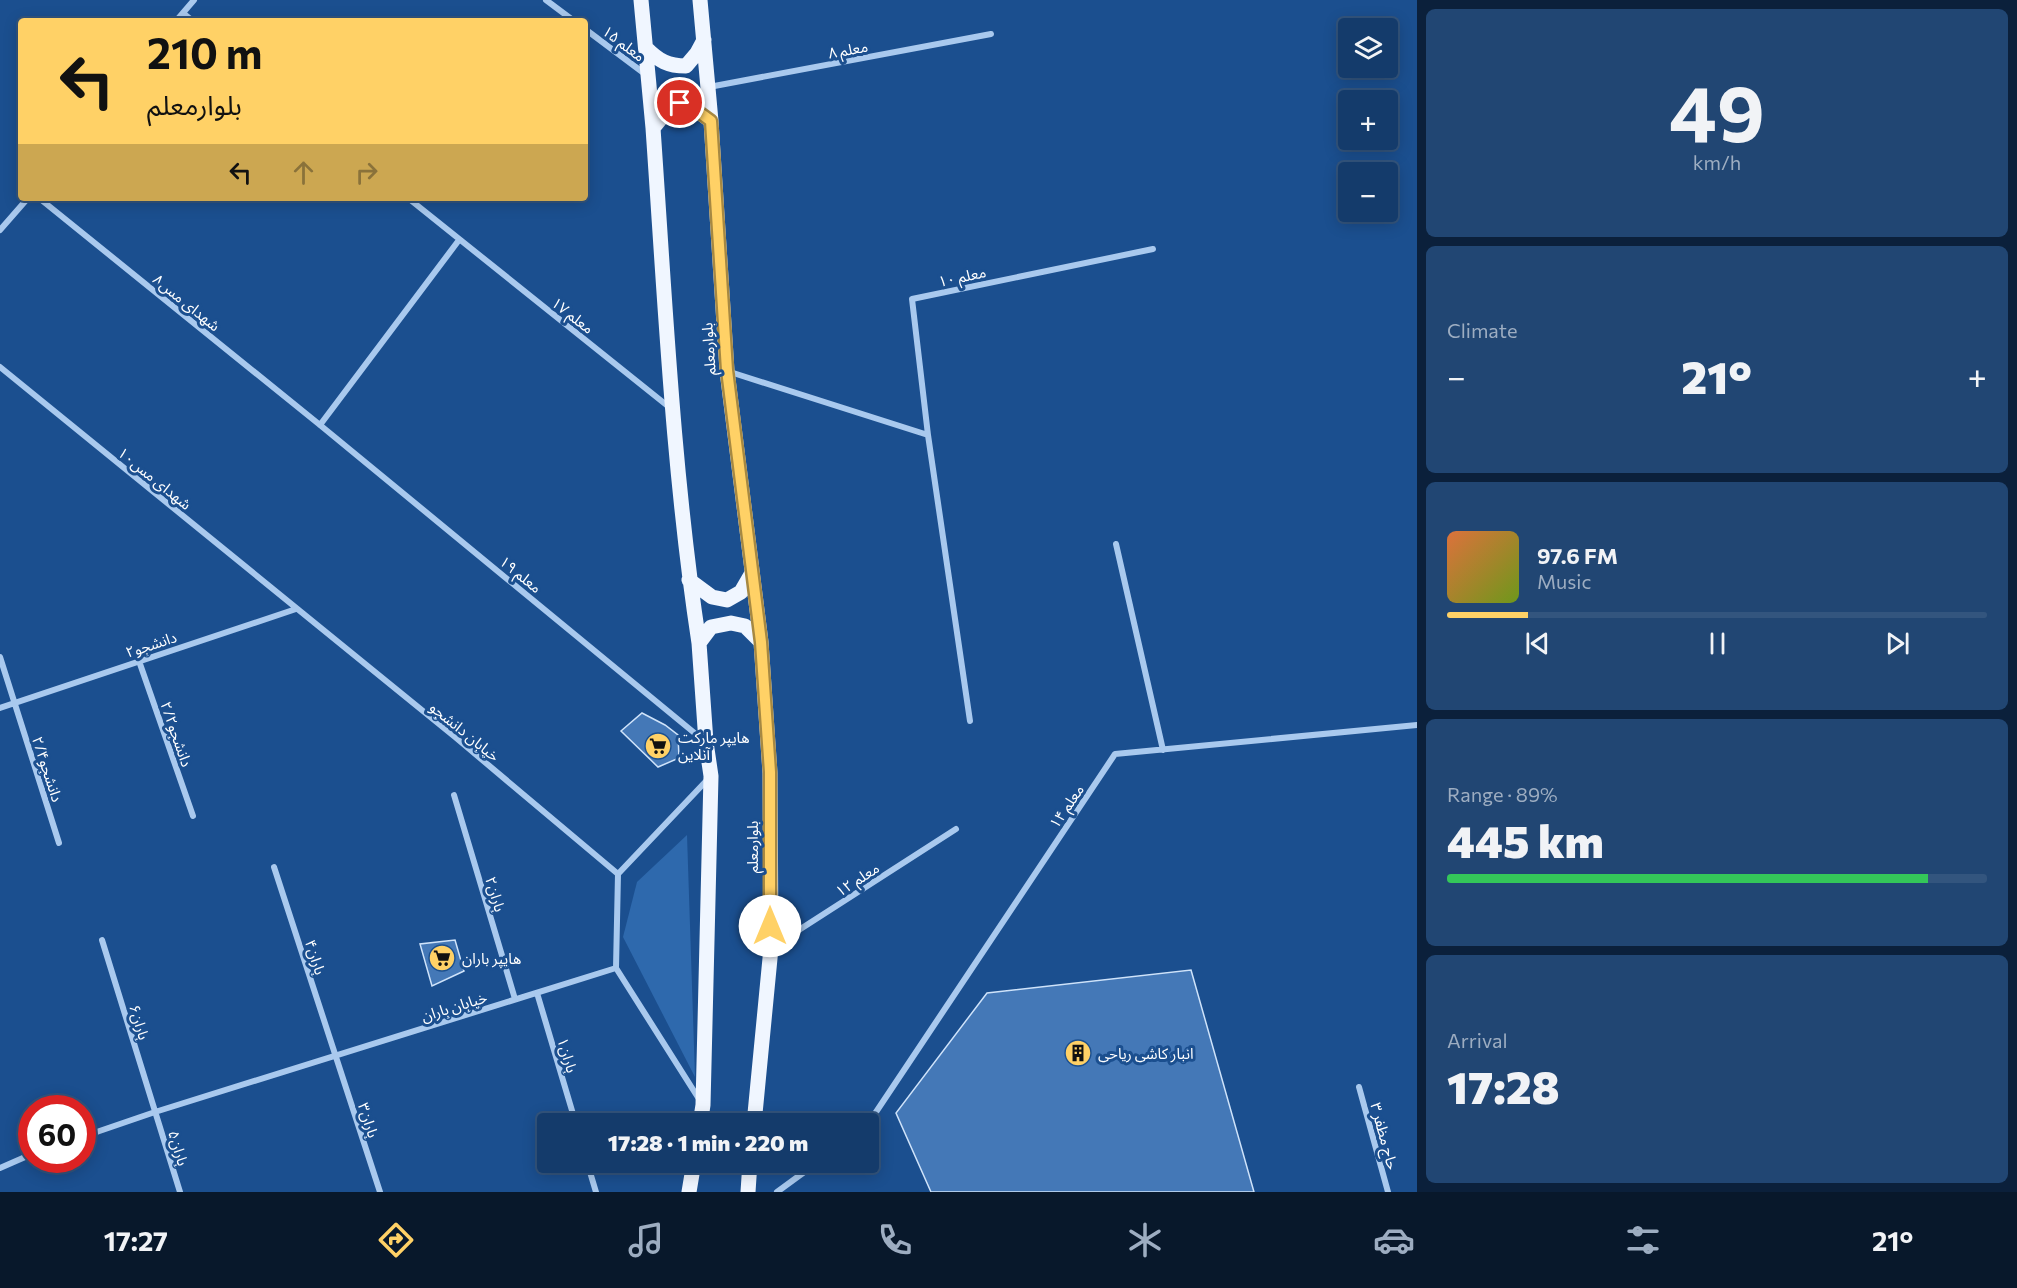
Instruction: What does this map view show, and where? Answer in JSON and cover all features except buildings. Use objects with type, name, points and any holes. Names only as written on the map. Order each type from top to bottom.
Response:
[{"type":"main road","points":[[641,0],[653,128],[672,409],[689,580],[699,643],[706,742],[711,776],[702,1113]]},
{"type":"main road","name":"بلوارمعلم","points":[[700,0],[711,121],[727,370],[761,642],[770,772],[771,948],[755,1113]]},
{"type":"main road","points":[[646,48],[658,60],[672,66],[686,66],[697,53],[704,39]]},
{"type":"main road","points":[[653,128],[667,111],[680,103],[696,110],[711,121]]},
{"type":"main road","points":[[689,580],[712,597],[727,600],[741,592],[752,573]]},
{"type":"main road","points":[[699,643],[711,627],[731,623],[745,626],[761,642]]},
{"type":"main road","points":[[689,1192],[692,1173]]},
{"type":"main road","points":[[748,1192],[749,1173]]},
{"type":"street","points":[[179,18],[194,0]]},
{"type":"street","points":[[546,0],[570,18]]},
{"type":"street","points":[[183,13],[189,18]]},
{"type":"street","name":"معلم ۱۵","points":[[588,31],[648,76]]},
{"type":"street","name":"معلم ۸","points":[[708,87],[991,34]]},
{"type":"street","points":[[0,230],[25,201]]},
{"type":"street","name":"شهدای مس۸","points":[[43,201],[320,425]]},
{"type":"street","name":"معلم ۱۷","points":[[412,201],[672,409]]},
{"type":"street","points":[[320,425],[459,240]]},
{"type":"street","name":"معلم ۱۰","points":[[970,721],[928,435],[912,299],[1153,249]]},
{"type":"street","name":"شهدای مس۱۰","points":[[0,367],[296,609]]},
{"type":"street","points":[[727,370],[928,435]]},
{"type":"street","name":"معلم ۱۹","points":[[320,425],[706,742]]},
{"type":"street","points":[[1116,544],[1163,750]]},
{"type":"street","name":"دانشجو۲","points":[[0,708],[296,609]]},
{"type":"street","name":"خیابان دانشجو","points":[[296,609],[455,737],[618,874]]},
{"type":"street","name":"دانشجو۲/۴","points":[[0,657],[59,843]]},
{"type":"street","name":"دانشجو۲/۲","points":[[139,661],[193,816]]},
{"type":"street","name":"معلم ۱۴","points":[[875,1113],[1114,754],[1417,725]]},
{"type":"street","points":[[703,1105],[616,968],[618,874],[711,776]]},
{"type":"street","name":"باران۲","points":[[454,795],[515,999]]},
{"type":"street","name":"معلم ۱۲","points":[[771,948],[956,829]]},
{"type":"street","name":"باران۴","points":[[274,867],[335,1055]]},
{"type":"street","name":"باران۶","points":[[102,940],[155,1112]]},
{"type":"street","name":"خیابان باران","points":[[96,1132],[616,968]]},
{"type":"street","name":"باران۱","points":[[537,993],[573,1113]]},
{"type":"street","name":"باران۳","points":[[335,1055],[380,1192]]},
{"type":"street","name":"حاج مظفر ۳","points":[[1359,1087],[1388,1192]]},
{"type":"street","name":"باران۵","points":[[155,1112],[180,1192]]},
{"type":"street","points":[[0,1167],[18,1160]]},
{"type":"street","points":[[590,1173],[596,1192]]},
{"type":"street","points":[[777,1192],[803,1173]]},
{"type":"shaded area","points":[[687,835],[695,1077],[623,937],[637,882]]},
{"type":"place","name":"هایپر مارکت آنلاین","points":[[658,746]]},
{"type":"place","name":"هایپر باران","points":[[442,958]]},
{"type":"place","name":"انبار کاشی ریاحی","points":[[1078,1053]]},
{"type":"route","points":[[680,103],[696,110],[711,121],[727,370],[761,642],[770,772],[770,926]]}]
